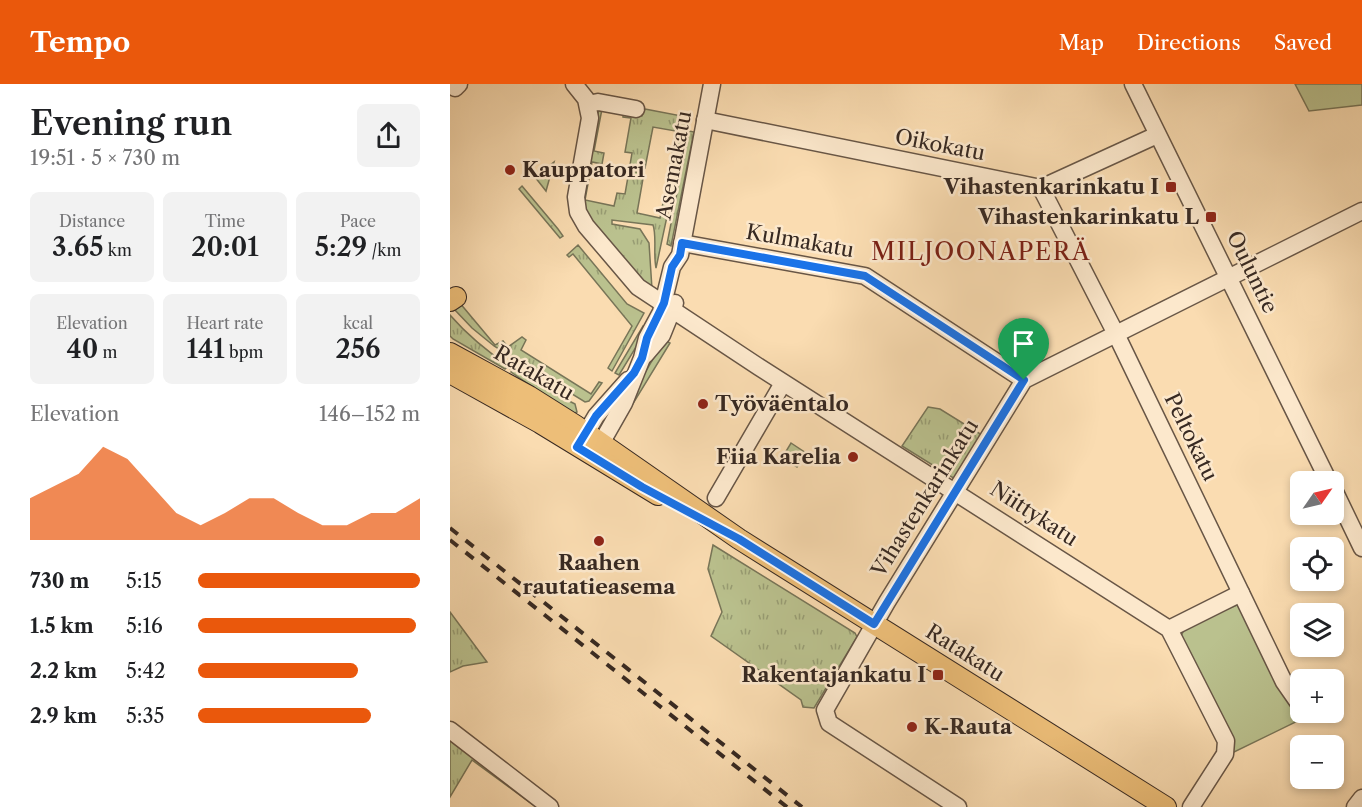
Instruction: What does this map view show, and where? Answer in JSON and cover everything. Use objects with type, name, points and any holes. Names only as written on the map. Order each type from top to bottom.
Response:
[{"type":"main road","points":[[450,345],[489,374]]},
{"type":"main road","name":"Ratakatu","points":[[450,353],[489,374],[590,445],[642,487],[739,539],[1166,807]]},
{"type":"main road","name":"Ratakatu","points":[[450,374],[590,445]]},
{"type":"street","points":[[574,84],[588,104],[598,102],[636,109]]},
{"type":"street","name":"Asemakatu","points":[[590,445],[624,403],[647,338],[668,308],[682,265],[681,249],[712,84]]},
{"type":"street","name":"Ouluntie","points":[[1133,84],[1324,471]]},
{"type":"street","name":"Niittykatu","points":[[588,104],[590,123],[576,197],[579,216],[632,281],[668,308],[783,383],[1169,628]]},
{"type":"street","name":"Oikokatu","points":[[705,120],[1041,188]]},
{"type":"street","points":[[1041,188],[1157,135]]},
{"type":"street","name":"Peltokatu","points":[[1041,188],[1116,334],[1290,691]]},
{"type":"street","points":[[1024,380],[1362,211]]},
{"type":"street","name":"Kulmakatu","points":[[681,249],[865,276],[1024,380]]},
{"type":"street","name":"Vihastenkarinkatu","points":[[958,807],[826,719],[825,710],[874,624],[1024,380]]},
{"type":"street","points":[[716,498],[783,383]]},
{"type":"street","points":[[1344,511],[1362,548]]},
{"type":"street","points":[[1191,807],[1225,754],[1226,741],[1169,628],[1241,593]]},
{"type":"street","points":[[450,730],[550,807]]},
{"type":"street","points":[[1355,807],[1362,798]]},
{"type":"green space","points":[[1295,84],[1362,84],[1362,105],[1309,111]]},
{"type":"green space","points":[[599,109],[602,109],[594,151],[604,153],[602,164],[592,162],[585,200],[614,206],[617,193],[625,194],[629,171],[644,173],[637,213],[660,218],[668,178],[675,179],[656,268],[653,225],[612,220],[612,224],[640,229],[649,243],[652,289],[644,285],[587,215],[582,193]]},
{"type":"green space","points":[[645,109],[687,117],[676,173],[669,172],[676,131],[653,127],[645,168],[630,165],[632,153],[625,152],[631,118],[623,117],[623,113],[642,116]]},
{"type":"green space","points":[[689,131],[694,132],[671,246],[667,244]]},
{"type":"green space","points":[[554,162],[546,191],[535,177]]},
{"type":"green space","points":[[522,186],[563,236],[560,238],[519,189]]},
{"type":"green space","points":[[578,245],[627,304],[644,313],[612,371],[608,368],[632,326],[573,254],[569,257],[567,255]]},
{"type":"green space","points":[[459,302],[495,345],[503,341],[508,347],[522,337],[526,340],[521,350],[591,394],[599,382],[602,383],[589,401],[585,402],[494,346],[455,310],[454,307]]},
{"type":"green space","points":[[450,315],[492,354],[524,376],[575,404],[577,412],[572,414],[511,372],[512,370],[507,367],[505,369],[453,339],[450,336]]},
{"type":"green space","points":[[643,326],[647,329],[619,375],[615,373]]},
{"type":"green space","points":[[664,340],[670,343],[631,407],[629,400]]},
{"type":"green space","points":[[928,407],[940,409],[982,435],[955,479],[902,446]]},
{"type":"green space","points":[[791,443],[806,453],[797,467],[782,458]]},
{"type":"green space","points":[[713,545],[855,633],[857,637],[814,708],[803,707],[801,700],[711,636],[722,612],[708,569]]},
{"type":"green space","points":[[1237,605],[1242,607],[1290,698],[1290,723],[1294,723],[1230,754],[1180,638],[1186,626]]},
{"type":"green space","points":[[450,612],[487,662],[463,666],[450,672]]},
{"type":"green space","points":[[450,737],[538,804],[536,807],[472,760],[450,797]]},
{"type":"railway","points":[[450,528],[802,807]]},
{"type":"railway","points":[[450,540],[787,807]]},
{"type":"place","name":"Kauppatori","points":[[510,170]]},
{"type":"place","name":"Vihastenkarinkatu I","points":[[1171,187]]},
{"type":"place","name":"Vihastenkarinkatu L","points":[[1211,217]]},
{"type":"place","name":"Työväentalo","points":[[703,404]]},
{"type":"place","name":"Fiia Karelia","points":[[853,457]]},
{"type":"place","name":"Raahen rautatieasema","points":[[599,541]]},
{"type":"place","name":"Rakentajankatu I","points":[[938,675]]},
{"type":"place","name":"K-Rauta","points":[[912,727]]},
{"type":"district","name":"MILJOONAPERÄ","points":[[981,252]]},
{"type":"route","points":[[682,243],[865,276],[1024,380],[874,624],[739,539],[642,487],[577,447],[596,416],[634,373],[642,358],[647,338],[661,312],[672,267],[680,255],[682,243]]}]
